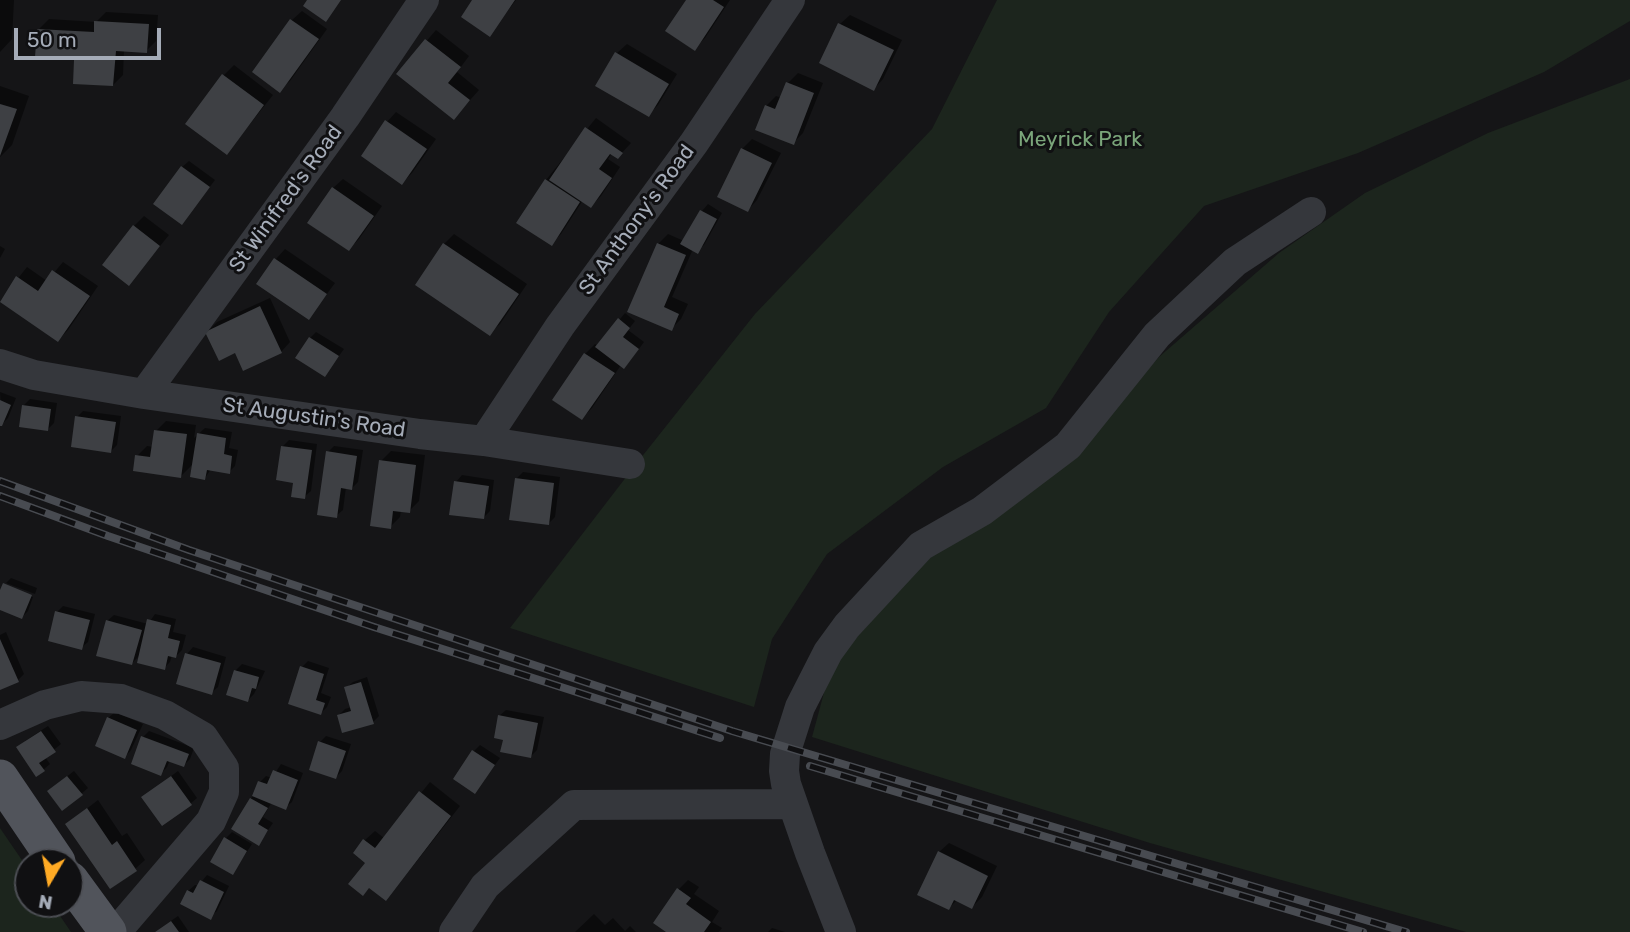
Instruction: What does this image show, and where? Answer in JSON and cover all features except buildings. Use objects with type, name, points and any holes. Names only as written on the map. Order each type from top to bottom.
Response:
[{"type":"main road","points":[[0,778],[48,848]]},
{"type":"main road","points":[[84,900],[107,932]]},
{"type":"street","name":"St Winifred's Road","points":[[144,394],[337,128],[424,0]]},
{"type":"street","name":"St Anthony's Road","points":[[484,440],[560,326],[694,143],[790,0]]},
{"type":"street","points":[[841,932],[786,785],[784,771],[791,733],[813,679],[847,626],[921,546],[982,511],[1068,446],[1157,335],[1235,262],[1311,212]]},
{"type":"street","name":"St Augustin's Road","points":[[0,364],[34,375],[144,394],[421,434],[484,440],[630,464]]},
{"type":"street","points":[[0,725],[45,705],[80,696],[121,699],[165,715],[203,737],[224,768],[224,792],[211,821],[116,932]]},
{"type":"street","points":[[454,932],[485,887],[574,805],[793,804]]},
{"type":"green space","name":"Meyrick Park","points":[[997,0],[1630,0],[1630,21],[1544,72],[1358,153],[1204,206],[1109,312],[1046,408],[943,467],[827,554],[772,639],[754,707],[510,628],[755,314],[932,129]]},
{"type":"green space","points":[[1630,79],[1630,932],[1466,932],[1150,843],[812,737],[825,689],[843,653],[927,557],[1064,462],[1159,357],[1279,253],[1365,193],[1488,133]]},
{"type":"green space","points":[[0,828],[14,848],[14,918],[62,918],[71,932],[0,932]]},
{"type":"railway","points":[[0,481],[189,550],[732,731],[1406,932]]},
{"type":"railway","points":[[0,496],[374,627],[720,738]]},
{"type":"railway","points":[[810,766],[1363,932]]}]
